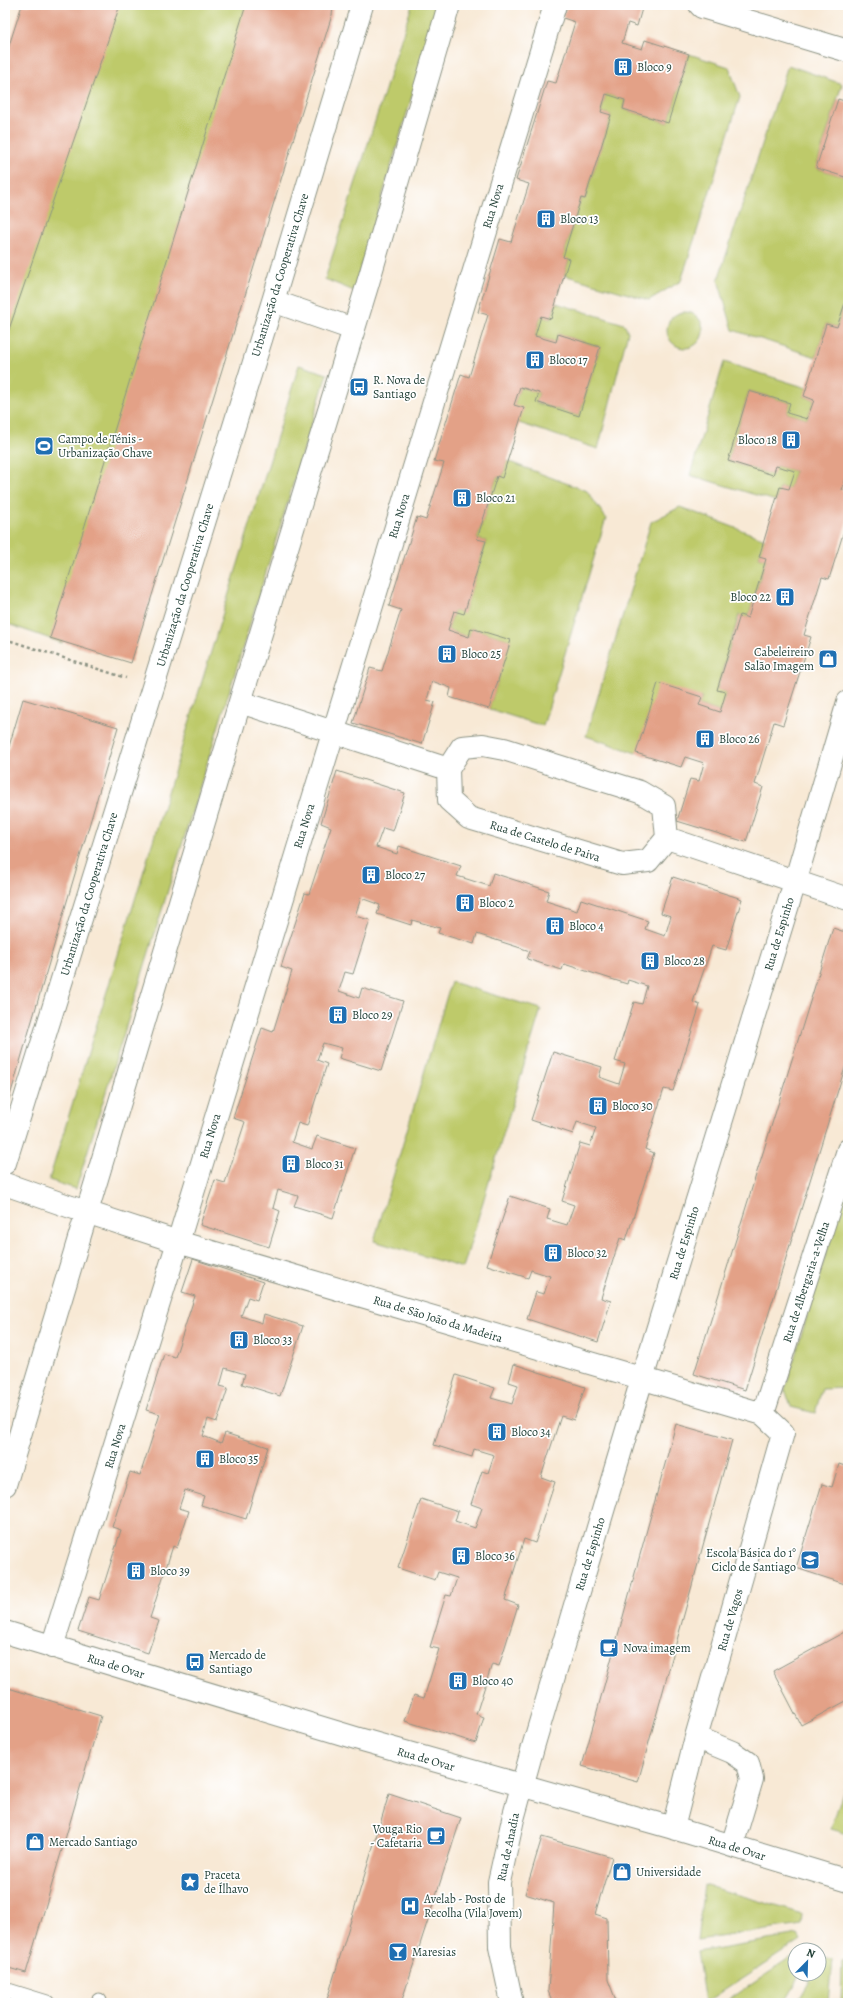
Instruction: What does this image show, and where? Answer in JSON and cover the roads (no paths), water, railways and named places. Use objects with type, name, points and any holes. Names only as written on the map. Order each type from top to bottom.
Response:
[{"type":"street","name":"Urbanização da Cooperativa Chave","points":[[5,1163],[273,302],[362,5]]},
{"type":"street","points":[[5,1485],[240,702],[354,329],[449,5]]},
{"type":"street","name":"Rua Nova","points":[[52,1647],[178,1242],[555,5]]},
{"type":"street","points":[[700,5],[702,7],[848,50]]},
{"type":"street","points":[[273,302],[354,329]]},
{"type":"street","points":[[240,702],[448,769],[462,747],[483,744],[625,787],[640,792],[664,806],[667,838],[848,899]]},
{"type":"street","name":"Rua de Espinho","points":[[522,1786],[642,1379],[795,882],[848,702]]},
{"type":"street","name":"Rua de Castelo de Paiva","points":[[448,769],[449,800],[469,818],[622,864],[648,861],[667,838]]},
{"type":"street","name":"Rua de Albergaria-a-Velha","points":[[763,1414],[848,1150]]},
{"type":"street","points":[[5,1184],[88,1212]]},
{"type":"street","name":"Rua de São João da Madeira","points":[[88,1212],[178,1242],[763,1414],[783,1433]]},
{"type":"street","name":"Rua de Vagos","points":[[673,1828],[696,1737],[783,1433]]},
{"type":"street","name":"Rua de Ovar","points":[[5,1632],[359,1739],[673,1828],[848,1881]]},
{"type":"street","points":[[696,1737],[732,1752],[748,1763],[752,1779],[732,1846]]},
{"type":"street","name":"Rua de Anadia","points":[[512,2003],[500,1947],[499,1882],[522,1786]]},
{"type":"lane","points":[[5,1990],[47,2003]]},
{"type":"place","name":"Bloco 9","points":[[623,67]]},
{"type":"place","name":"Bloco 13","points":[[546,219]]},
{"type":"place","name":"Bloco 17","points":[[535,360]]},
{"type":"place","name":"R. Nova de Santiago","points":[[359,387]]},
{"type":"place","name":"Bloco 18","points":[[791,440]]},
{"type":"place","name":"Campo de Ténis - Urbanização Chave","points":[[44,446]]},
{"type":"place","name":"Bloco 21","points":[[462,498]]},
{"type":"place","name":"Bloco 22","points":[[785,597]]},
{"type":"place","name":"Bloco 25","points":[[447,654]]},
{"type":"place","name":"Cabeleireiro Salão Imagem","points":[[828,659]]},
{"type":"place","name":"Bloco 26","points":[[705,739]]},
{"type":"place","name":"Bloco 27","points":[[371,875]]},
{"type":"place","name":"Bloco 2","points":[[465,903]]},
{"type":"place","name":"Bloco 4","points":[[555,926]]},
{"type":"place","name":"Bloco 28","points":[[650,961]]},
{"type":"place","name":"Bloco 29","points":[[338,1015]]},
{"type":"place","name":"Bloco 30","points":[[598,1106]]},
{"type":"place","name":"Bloco 31","points":[[291,1164]]},
{"type":"place","name":"Bloco 32","points":[[553,1253]]},
{"type":"place","name":"Bloco 33","points":[[239,1340]]},
{"type":"place","name":"Bloco 34","points":[[497,1432]]},
{"type":"place","name":"Bloco 35","points":[[205,1459]]},
{"type":"place","name":"Bloco 36","points":[[461,1556]]},
{"type":"place","name":"Escola Básica do 1° Ciclo de Santiago","points":[[810,1560]]},
{"type":"place","name":"Bloco 39","points":[[136,1571]]},
{"type":"place","name":"Nova imagem","points":[[609,1648]]},
{"type":"place","name":"Mercado de Santiago","points":[[195,1662]]},
{"type":"place","name":"Bloco 40","points":[[458,1681]]},
{"type":"place","name":"Vouga Rio - Cafetaria","points":[[436,1836]]},
{"type":"place","name":"Mercado Santiago","points":[[35,1842]]},
{"type":"place","name":"Universidade","points":[[622,1872]]},
{"type":"place","name":"Praceta de Ílhavo","points":[[190,1882]]},
{"type":"place","name":"Avelab - Posto de Recolha (Vila Jovem)","points":[[410,1906]]},
{"type":"place","name":"Maresias","points":[[398,1952]]}]
